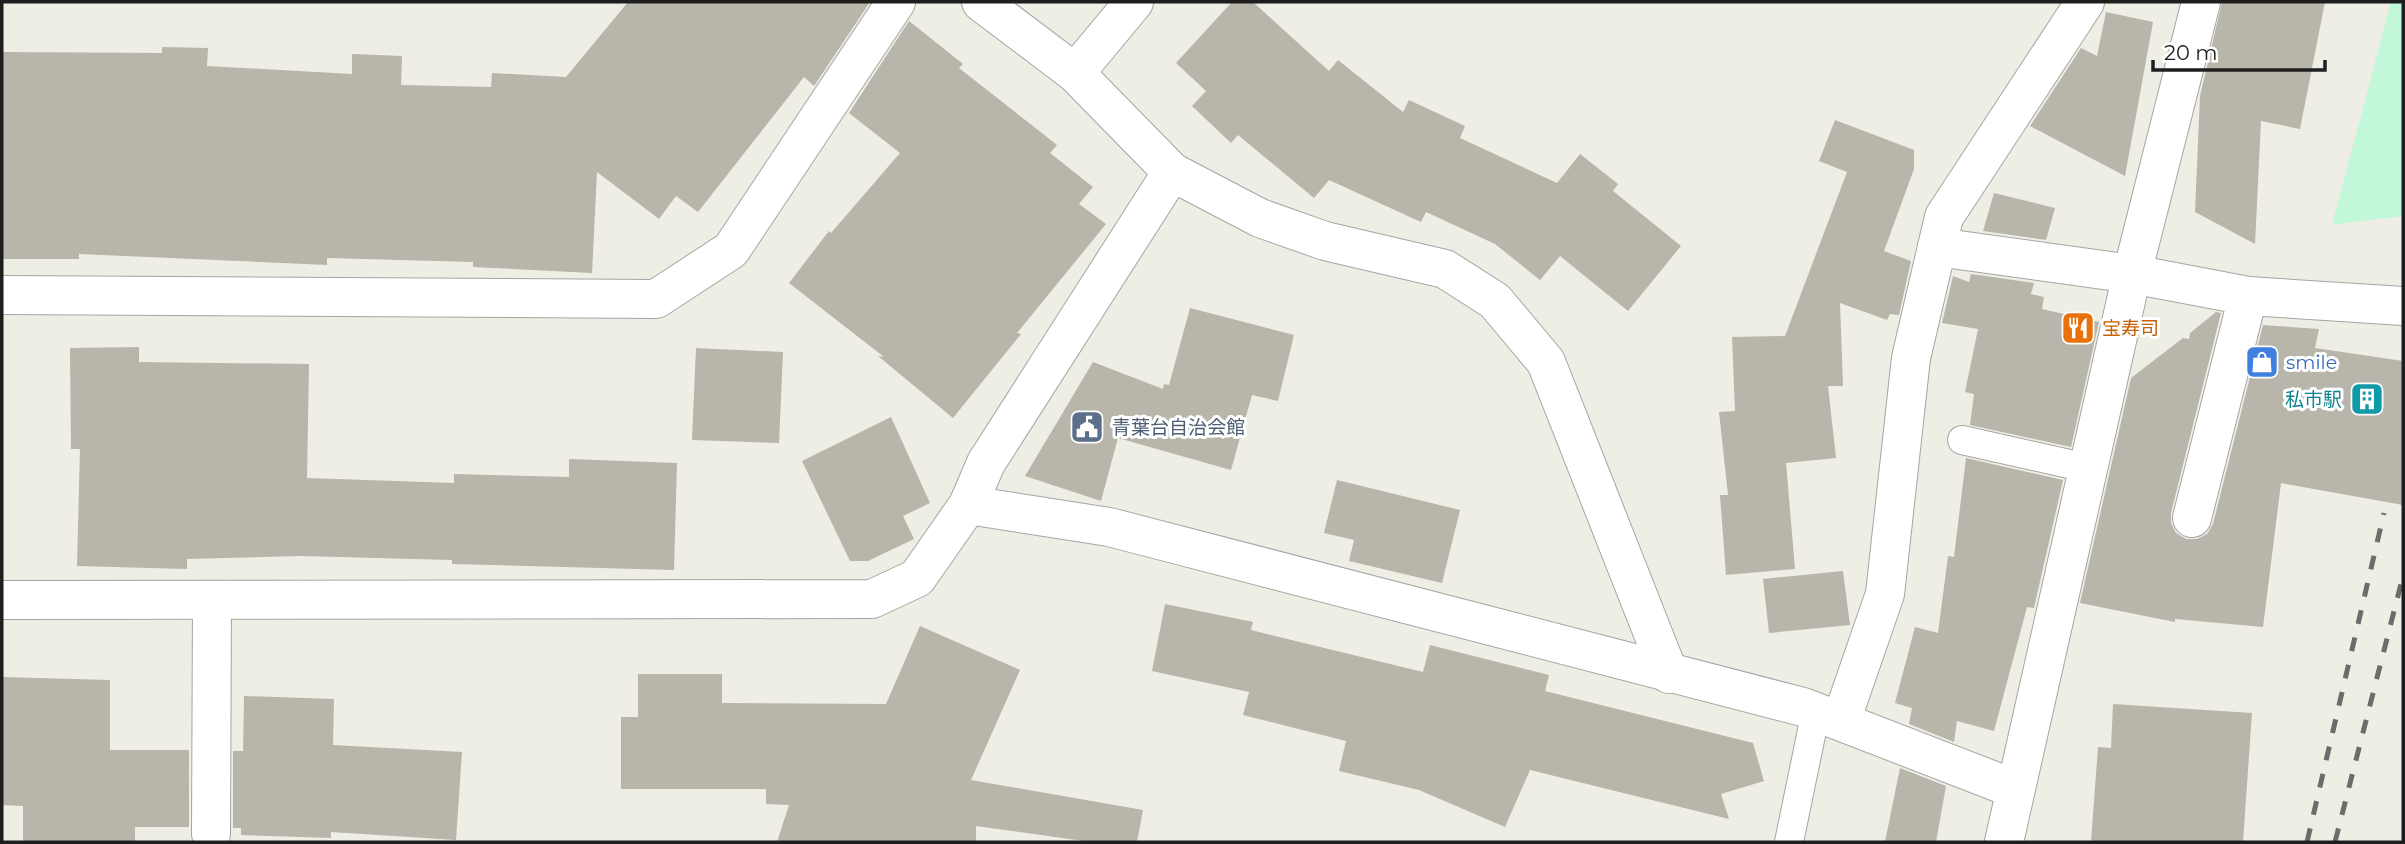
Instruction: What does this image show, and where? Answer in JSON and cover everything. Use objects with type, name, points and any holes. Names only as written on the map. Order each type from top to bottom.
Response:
[{"type":"street","points":[[2,295],[656,299],[731,250],[896,2]]},
{"type":"street","points":[[981,2],[1075,73],[1172,172],[1260,218],[1325,242],[1445,269],[1495,301],[1546,362],[1669,674]]},
{"type":"street","points":[[1075,73],[1134,2]]},
{"type":"street","points":[[1829,716],[1885,594],[1911,358],[1944,218],[2085,2]]},
{"type":"street","points":[[2004,842],[2132,274],[2201,2]]},
{"type":"street","points":[[2,600],[872,599],[917,578],[968,505],[986,463],[1172,172]]},
{"type":"street","points":[[1937,247],[2132,274],[2248,296],[2403,306]]},
{"type":"street","points":[[2192,517],[2248,296]]},
{"type":"street","points":[[968,505],[1109,527],[1829,716],[2015,789]]},
{"type":"street","points":[[211,834],[212,600]]},
{"type":"lane","points":[[1962,440],[2087,468]]},
{"type":"lane","points":[[1788,842],[1829,716]]},
{"type":"green space","points":[[2391,2],[2403,2],[2403,216],[2332,225]]},
{"type":"building","points":[[628,2],[870,2],[814,86],[804,77],[698,212],[676,196],[659,219],[597,172],[592,273],[473,267],[473,262],[327,258],[327,265],[79,254],[79,259],[2,259],[2,52],[162,53],[162,47],[208,48],[207,66],[352,74],[352,54],[402,56],[401,85],[491,87],[492,73],[566,77]]},
{"type":"building","points":[[1232,2],[1253,2],[1329,71],[1338,60],[1403,112],[1409,100],[1465,126],[1460,138],[1557,183],[1580,154],[1618,184],[1613,191],[1681,246],[1628,311],[1560,256],[1540,280],[1495,244],[1426,212],[1421,222],[1329,180],[1314,198],[1238,135],[1231,143],[1192,106],[1206,91],[1176,63]]},
{"type":"building","points":[[2222,2],[2325,2],[2300,129],[2261,121],[2255,244],[2195,212],[2200,96]]},
{"type":"building","points":[[2106,12],[2153,22],[2125,176],[2030,126],[2081,48],[2097,56]]},
{"type":"building","points":[[909,21],[963,64],[959,68],[1057,145],[1050,153],[1093,187],[1079,204],[1106,224],[1017,333],[1021,334],[953,418],[878,356],[884,357],[789,283],[829,231],[831,233],[900,153],[849,113]]},
{"type":"building","points":[[1835,120],[1914,150],[1914,169],[1884,251],[1911,261],[1899,315],[1890,314],[1887,320],[1840,303],[1843,386],[1828,386],[1836,458],[1786,463],[1795,569],[1726,575],[1720,495],[1728,495],[1719,412],[1735,411],[1732,337],[1785,336],[1847,172],[1819,161]]},
{"type":"building","points":[[1994,193],[2055,208],[2046,240],[1983,231]]},
{"type":"building","points":[[1971,274],[2034,283],[2031,294],[2044,297],[2042,309],[2099,322],[2071,447],[1970,425],[1974,394],[1965,392],[1978,329],[1942,323],[1953,276],[1969,282]]},
{"type":"building","points":[[1190,308],[1294,335],[1278,401],[1252,395],[1231,470],[1118,438],[1101,501],[1025,476],[1093,362],[1163,389],[1164,384],[1169,385]]},
{"type":"building","points":[[2216,312],[2221,313],[2171,513],[2171,523],[2176,533],[2186,539],[2197,539],[2207,534],[2213,524],[2263,325],[2319,329],[2315,348],[2403,361],[2403,505],[2281,483],[2263,627],[2175,619],[2175,622],[2080,603],[2131,378],[2183,338],[2189,339],[2190,333]]},
{"type":"building","points":[[139,347],[139,362],[309,364],[307,478],[454,483],[454,474],[569,477],[569,459],[677,463],[674,570],[452,564],[452,560],[301,556],[187,559],[187,569],[77,566],[80,449],[71,449],[70,348]]},
{"type":"building","points":[[696,348],[783,352],[779,443],[692,440]]},
{"type":"building","points":[[891,417],[930,503],[903,516],[914,539],[868,561],[850,561],[802,461]]},
{"type":"building","points":[[1966,458],[2063,480],[2034,608],[2027,607],[1994,731],[1957,721],[1954,742],[1909,724],[1912,708],[1895,703],[1915,627],[1938,633],[1948,556],[1954,557]]},
{"type":"building","points":[[1337,480],[1460,510],[1442,583],[1349,561],[1354,540],[1324,533]]},
{"type":"building","points":[[1843,571],[1850,625],[1769,633],[1763,579]]},
{"type":"building","points":[[1165,604],[1253,622],[1251,630],[1423,672],[1430,645],[1549,675],[1545,691],[1753,743],[1764,781],[1721,794],[1729,819],[1530,770],[1505,827],[1419,790],[1339,771],[1346,741],[1243,715],[1249,692],[1152,671]]},
{"type":"building","points":[[920,626],[1020,670],[971,780],[1143,810],[1137,842],[1091,842],[976,826],[976,842],[777,842],[789,805],[766,804],[766,789],[621,789],[621,717],[638,717],[638,674],[722,674],[722,703],[886,704]]},
{"type":"building","points":[[2,677],[110,680],[110,750],[189,750],[189,827],[135,827],[135,842],[23,842],[23,806],[2,805]]},
{"type":"building","points":[[244,696],[334,699],[333,745],[462,752],[456,840],[331,832],[331,838],[241,835],[241,828],[233,828],[233,751],[243,751]]},
{"type":"building","points":[[2113,704],[2252,713],[2243,842],[2091,842],[2098,747],[2111,748]]},
{"type":"building","points":[[1900,768],[1946,786],[1936,842],[1885,842]]},
{"type":"railway","points":[[2307,842],[2384,513]]},
{"type":"railway","points":[[2335,842],[2403,576]]},
{"type":"place","name":"宝寿司","points":[[2078,328]]},
{"type":"place","name":"smile","points":[[2262,362]]},
{"type":"place","name":"私市駅","points":[[2367,399]]},
{"type":"place","name":"青葉台自治会館","points":[[1087,427]]}]
